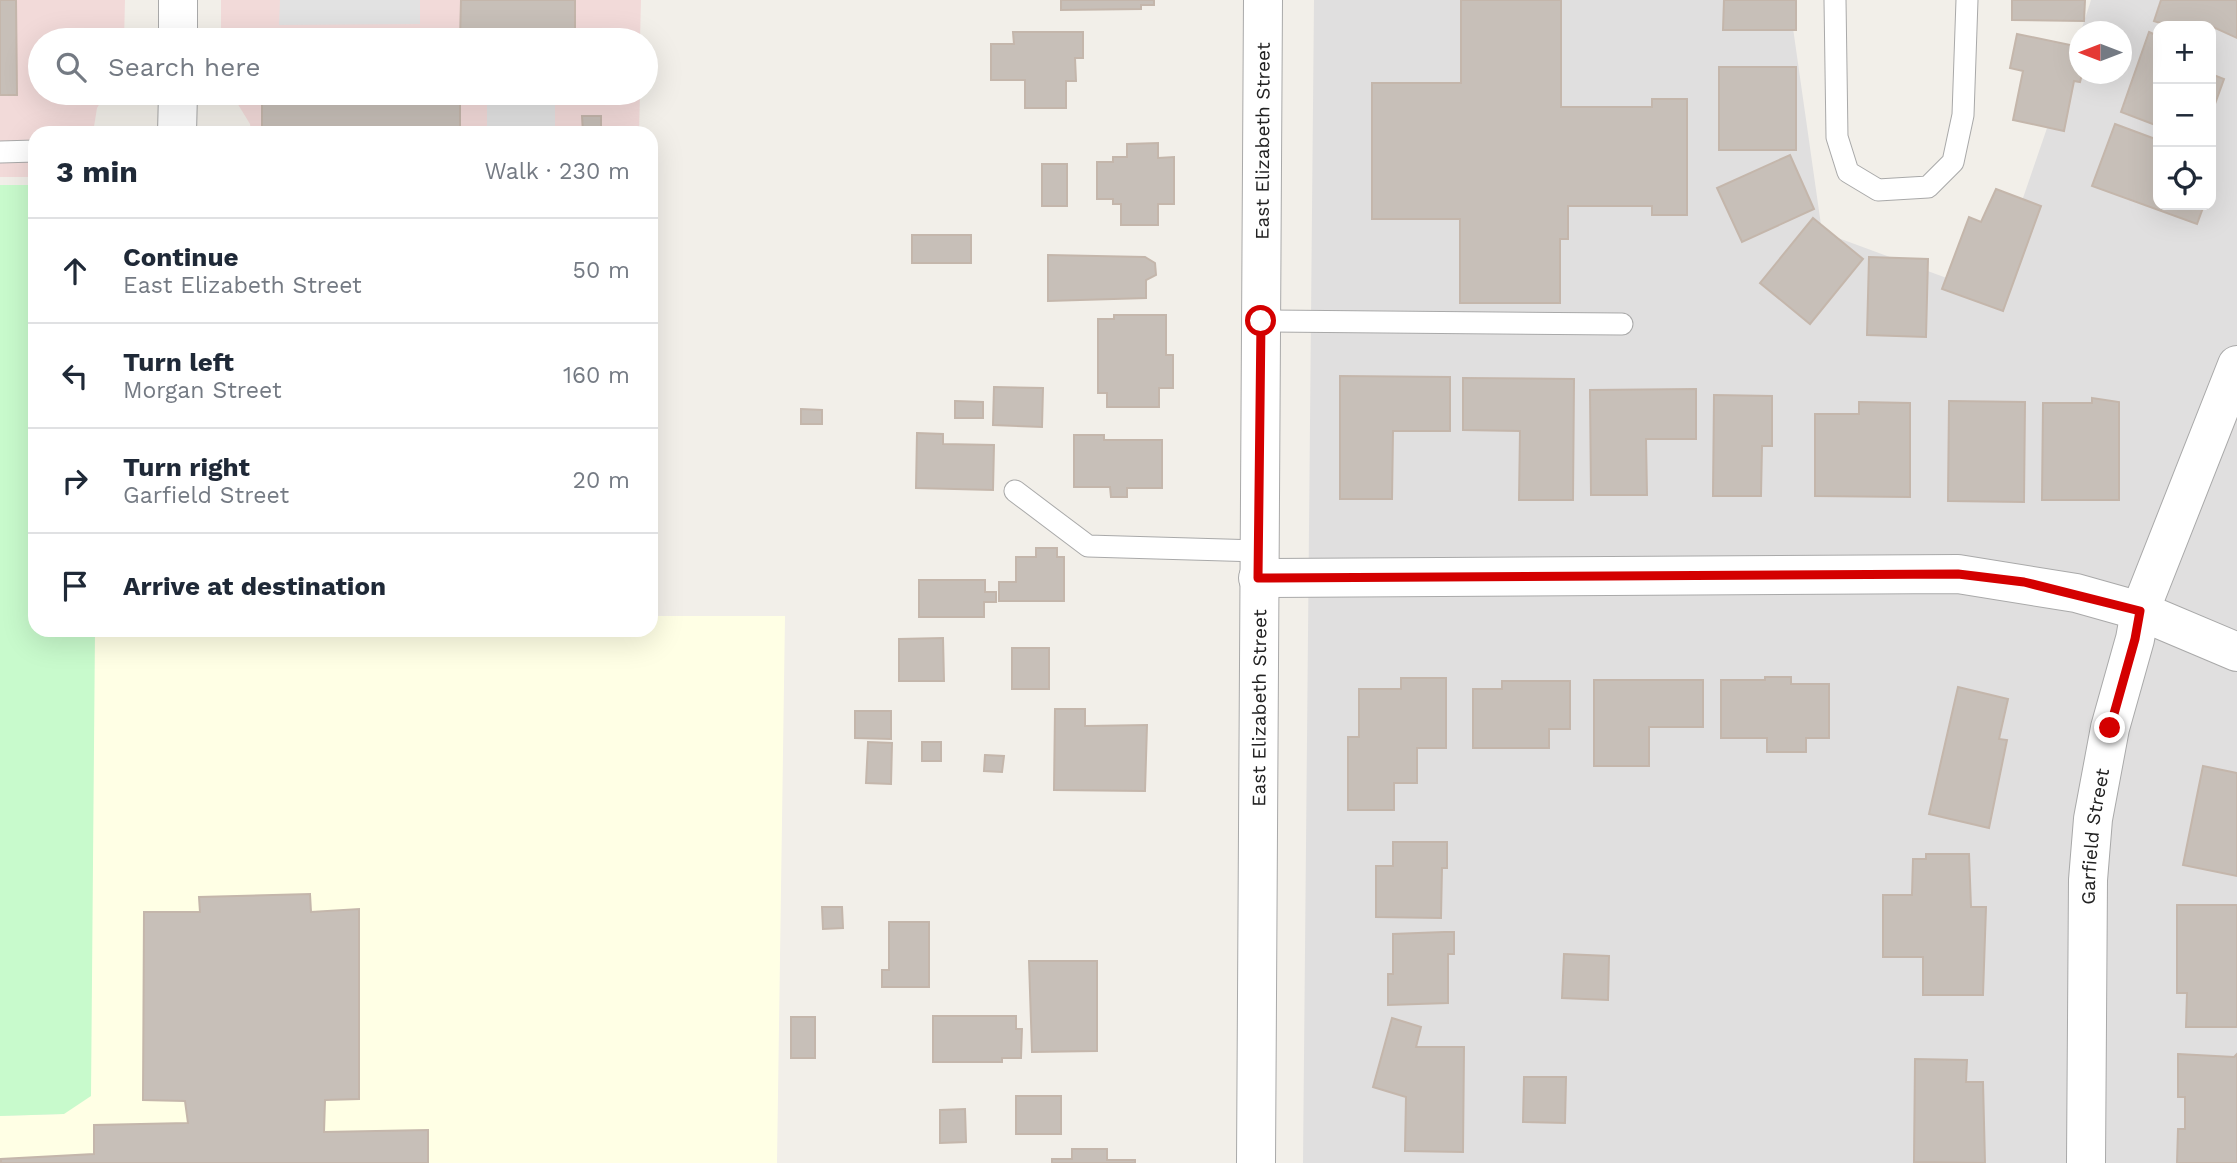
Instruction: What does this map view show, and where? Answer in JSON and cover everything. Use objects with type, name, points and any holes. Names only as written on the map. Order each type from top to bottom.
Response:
[{"type":"street","points":[[178,0],[178,28]]},
{"type":"street","name":"East Elizabeth Street","points":[[1256,1163],[1263,0]]},
{"type":"street","points":[[177,126],[178,105]]},
{"type":"street","name":"Garfield Street","points":[[2086,1163],[2088,880],[2093,819],[2110,728],[2135,639],[2140,611],[2237,365]]},
{"type":"street","points":[[1258,564],[1958,574],[2024,582],[2140,611],[2237,652]]},
{"type":"lane","points":[[1835,0],[1838,137],[1849,172],[1878,190],[1928,187],[1953,162],[1963,115],[1967,0]]},
{"type":"lane","points":[[0,152],[28,151]]},
{"type":"lane","points":[[1261,321],[1622,324]]},
{"type":"lane","points":[[1015,491],[1088,546],[1258,564]]},
{"type":"shaded area","points":[[0,0],[125,0],[124,28],[28,28],[28,105],[99,105],[94,126],[28,126],[28,177],[0,177]]},
{"type":"shaded area","points":[[221,0],[641,0],[640,28],[221,28]]},
{"type":"shaded area","points":[[280,0],[420,0],[420,24],[279,25]]},
{"type":"shaded area","points":[[1314,0],[1789,0],[1822,232],[1990,294],[2069,64],[2069,84],[2132,84],[2132,21],[2084,21],[2091,0],[2237,0],[2237,1163],[1303,1163]]},
{"type":"shaded area","points":[[238,105],[640,105],[639,126],[250,124]]},
{"type":"shaded area","points":[[487,105],[555,105],[555,126],[487,126]]},
{"type":"shaded area","points":[[658,616],[785,616],[777,1163],[0,1163],[0,1116],[64,1114],[95,637],[658,637]]},
{"type":"green space","points":[[0,185],[28,185],[28,637],[95,637],[91,1096],[64,1114],[0,1116]]},
{"type":"building","points":[[0,0],[16,0],[17,95],[0,95]]},
{"type":"building","points":[[461,0],[575,0],[575,28],[460,28]]},
{"type":"building","points":[[1061,0],[1154,0],[1154,5],[1141,5],[1141,9],[1061,10]]},
{"type":"building","points":[[1461,0],[1561,0],[1561,107],[1652,107],[1652,99],[1687,99],[1687,215],[1652,215],[1652,206],[1568,206],[1568,239],[1560,239],[1560,303],[1460,303],[1460,219],[1372,219],[1372,83],[1461,83]]},
{"type":"building","points":[[1724,0],[1796,0],[1796,30],[1723,30]]},
{"type":"building","points":[[2012,0],[2085,0],[2084,21],[2012,20]]},
{"type":"building","points":[[2161,0],[2237,0],[2237,38],[2216,28],[2216,21],[2154,21]]},
{"type":"building","points":[[1013,32],[1083,32],[1083,58],[1075,58],[1076,81],[1066,81],[1066,108],[1025,108],[1025,80],[991,80],[991,44],[1014,44]]},
{"type":"building","points":[[2149,32],[2153,34],[2153,124],[2121,112]]},
{"type":"building","points":[[2017,34],[2069,45],[2069,84],[2073,84],[2064,131],[2013,120],[2023,71],[2010,68]]},
{"type":"building","points":[[1719,67],[1796,67],[1796,150],[1719,150]]},
{"type":"building","points":[[2216,76],[2224,79],[2216,101]]},
{"type":"building","points":[[262,105],[460,105],[460,126],[262,126]]},
{"type":"building","points":[[582,116],[601,116],[601,126],[583,126]]},
{"type":"building","points":[[2115,124],[2153,138],[2153,208],[2092,186]]},
{"type":"building","points":[[1158,143],[1158,158],[1174,157],[1174,204],[1158,204],[1158,225],[1121,225],[1121,204],[1113,204],[1113,199],[1097,199],[1097,162],[1113,162],[1113,157],[1127,157],[1127,144]]},
{"type":"building","points":[[1790,155],[1814,209],[1742,242],[1717,188]]},
{"type":"building","points":[[1042,164],[1067,164],[1067,206],[1042,206]]},
{"type":"building","points":[[1996,189],[2041,206],[2003,311],[1942,289],[1969,217],[1981,222]]},
{"type":"building","points":[[2158,210],[2202,210],[2197,224]]},
{"type":"building","points":[[1813,218],[1863,259],[1810,324],[1760,283]]},
{"type":"building","points":[[912,235],[971,235],[971,263],[912,263]]},
{"type":"building","points":[[1048,255],[1145,257],[1155,263],[1156,275],[1146,280],[1146,298],[1048,301]]},
{"type":"building","points":[[1869,257],[1928,259],[1926,337],[1867,335]]},
{"type":"building","points":[[1114,315],[1166,315],[1166,355],[1173,355],[1173,388],[1159,388],[1159,407],[1107,407],[1107,393],[1098,393],[1098,319],[1114,319]]},
{"type":"building","points":[[1340,376],[1450,377],[1450,431],[1393,431],[1392,499],[1340,499]]},
{"type":"building","points":[[1463,378],[1574,379],[1573,500],[1519,500],[1520,431],[1463,430]]},
{"type":"building","points":[[994,387],[1043,388],[1042,427],[993,425]]},
{"type":"building","points":[[1696,389],[1696,439],[1646,439],[1647,495],[1591,495],[1590,390]]},
{"type":"building","points":[[1714,395],[1772,396],[1772,446],[1762,446],[1761,496],[1713,496]]},
{"type":"building","points":[[2092,398],[2119,402],[2119,500],[2042,500],[2043,403],[2092,403]]},
{"type":"building","points":[[955,401],[983,402],[983,418],[955,418]]},
{"type":"building","points":[[1949,401],[2025,402],[2024,502],[1948,501]]},
{"type":"building","points":[[1859,402],[1910,403],[1910,497],[1815,496],[1815,414],[1859,414]]},
{"type":"building","points":[[801,409],[822,410],[822,424],[801,424]]},
{"type":"building","points":[[917,433],[943,434],[943,444],[994,445],[993,490],[916,488]]},
{"type":"building","points":[[1074,435],[1104,435],[1104,440],[1162,440],[1162,488],[1127,488],[1127,497],[1111,497],[1110,487],[1074,487]]},
{"type":"building","points":[[1036,548],[1057,548],[1057,557],[1064,557],[1064,601],[999,601],[999,582],[1016,582],[1016,557],[1036,557]]},
{"type":"building","points":[[919,580],[985,580],[985,592],[996,592],[996,602],[984,602],[984,617],[919,617]]},
{"type":"building","points":[[943,638],[944,681],[899,681],[899,639]]},
{"type":"building","points":[[1012,648],[1049,648],[1049,689],[1012,689]]},
{"type":"building","points":[[1765,677],[1791,677],[1791,684],[1829,684],[1829,738],[1806,738],[1806,752],[1767,752],[1767,738],[1721,738],[1721,680],[1765,680]]},
{"type":"building","points":[[1401,678],[1446,678],[1446,748],[1417,748],[1417,783],[1394,783],[1394,810],[1348,810],[1348,737],[1359,737],[1359,689],[1401,689]]},
{"type":"building","points":[[1594,680],[1703,680],[1703,727],[1649,727],[1649,766],[1594,766]]},
{"type":"building","points":[[1502,681],[1570,681],[1570,729],[1549,729],[1549,748],[1473,748],[1473,689],[1502,689]]},
{"type":"building","points":[[1958,687],[2008,699],[1999,739],[2007,740],[1989,828],[1929,814]]},
{"type":"building","points":[[1055,709],[1085,709],[1085,726],[1147,725],[1145,791],[1054,790]]},
{"type":"building","points":[[855,711],[891,711],[891,739],[855,738]]},
{"type":"building","points":[[868,742],[892,743],[891,784],[866,783]]},
{"type":"building","points":[[922,742],[941,742],[941,761],[922,761]]},
{"type":"building","points":[[985,755],[1004,756],[1002,772],[984,771]]},
{"type":"building","points":[[2203,766],[2237,773],[2237,876],[2183,865]]},
{"type":"building","points":[[1393,842],[1447,842],[1447,868],[1442,868],[1441,918],[1376,917],[1376,866],[1393,866]]},
{"type":"building","points":[[1926,854],[1969,854],[1971,907],[1986,907],[1983,995],[1923,995],[1923,957],[1883,957],[1883,895],[1912,895],[1913,859],[1926,859]]},
{"type":"building","points":[[310,894],[311,912],[359,909],[359,1099],[325,1100],[324,1132],[428,1130],[428,1163],[1,1163],[1,1159],[94,1154],[94,1125],[188,1123],[185,1101],[143,1100],[144,912],[200,912],[199,897]]},
{"type":"building","points":[[2177,905],[2237,905],[2237,1027],[2186,1027],[2187,993],[2177,993]]},
{"type":"building","points":[[822,907],[842,907],[843,928],[823,929]]},
{"type":"building","points":[[889,922],[929,922],[929,987],[882,987],[882,970],[889,970]]},
{"type":"building","points":[[1454,932],[1454,954],[1448,954],[1448,1003],[1388,1005],[1388,974],[1393,974],[1393,934]]},
{"type":"building","points":[[1564,954],[1609,956],[1608,1000],[1562,998]]},
{"type":"building","points":[[1029,961],[1097,961],[1097,1051],[1032,1052]]},
{"type":"building","points":[[933,1016],[1016,1016],[1016,1029],[1022,1029],[1021,1058],[1002,1058],[1002,1062],[933,1062]]},
{"type":"building","points":[[791,1017],[815,1017],[815,1058],[791,1058]]},
{"type":"building","points":[[1392,1018],[1421,1027],[1416,1047],[1464,1047],[1463,1152],[1405,1151],[1406,1097],[1373,1087]]},
{"type":"building","points":[[2178,1054],[2234,1057],[2237,1054],[2237,1163],[2177,1163],[2178,1129],[2185,1129],[2185,1097],[2178,1097]]},
{"type":"building","points":[[1915,1059],[1967,1060],[1966,1082],[1983,1082],[1985,1163],[1914,1162]]},
{"type":"building","points":[[1524,1077],[1566,1077],[1565,1123],[1523,1122]]},
{"type":"building","points":[[1016,1096],[1061,1096],[1061,1134],[1016,1134]]},
{"type":"building","points":[[965,1109],[966,1142],[940,1143],[940,1110]]},
{"type":"building","points":[[1072,1149],[1107,1149],[1107,1160],[1135,1160],[1135,1163],[1052,1163],[1052,1159],[1072,1159]]},
{"type":"route","points":[[1261,321],[1258,578],[1958,574],[2024,582],[2140,611],[2135,639],[2110,728]]}]
